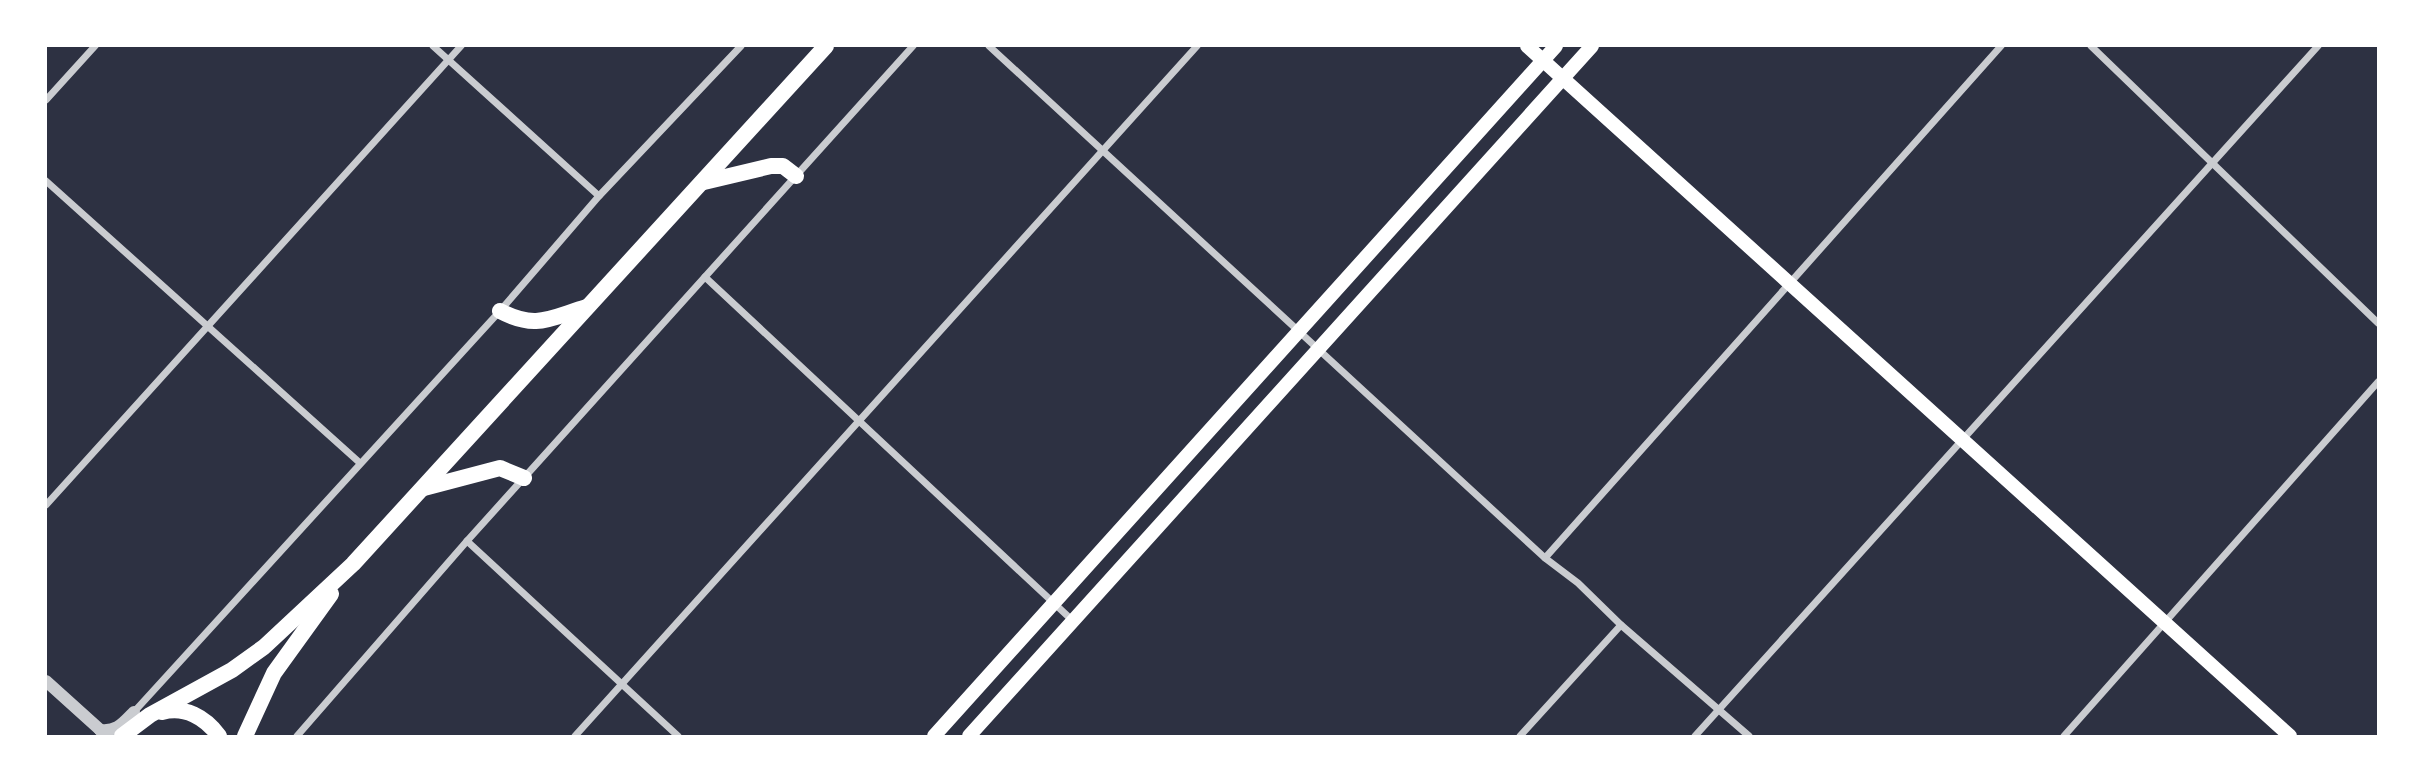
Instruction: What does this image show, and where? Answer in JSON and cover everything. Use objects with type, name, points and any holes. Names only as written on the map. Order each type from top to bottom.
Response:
[{"type":"main road","points":[[127,733],[142,714],[232,670],[264,647],[353,564],[826,46]]},
{"type":"main road","points":[[1527,46],[2290,737]]},
{"type":"main road","points":[[934,737],[1556,46]]},
{"type":"main road","points":[[969,737],[1592,46]]},
{"type":"main road","points":[[701,183],[771,166],[783,166],[796,176]]},
{"type":"main road","points":[[500,311],[522,323],[538,322],[589,307]]},
{"type":"main road","points":[[424,488],[500,468],[524,478]]},
{"type":"main road","points":[[244,737],[274,673],[353,564]]},
{"type":"main road","points":[[142,714],[184,710],[211,726],[219,737]]},
{"type":"street","points":[[46,100],[95,46]]},
{"type":"street","points":[[433,46],[599,196]]},
{"type":"street","points":[[46,505],[461,46]]},
{"type":"street","points":[[46,681],[103,733],[119,728],[142,714],[360,463],[500,311],[599,196],[741,46]]},
{"type":"street","points":[[297,737],[467,541],[913,46]]},
{"type":"street","points":[[989,46],[1545,558],[1578,583],[1620,625],[1749,737]]},
{"type":"street","points":[[575,737],[1197,46]]},
{"type":"street","points":[[1545,558],[2001,46]]},
{"type":"street","points":[[2091,46],[2378,323]]},
{"type":"street","points":[[1695,737],[2318,46]]},
{"type":"street","points":[[46,181],[360,463]]},
{"type":"street","points":[[705,277],[1073,621]]},
{"type":"street","points":[[2064,737],[2378,382]]},
{"type":"street","points":[[467,541],[678,737]]},
{"type":"street","points":[[1520,737],[1620,625]]}]
